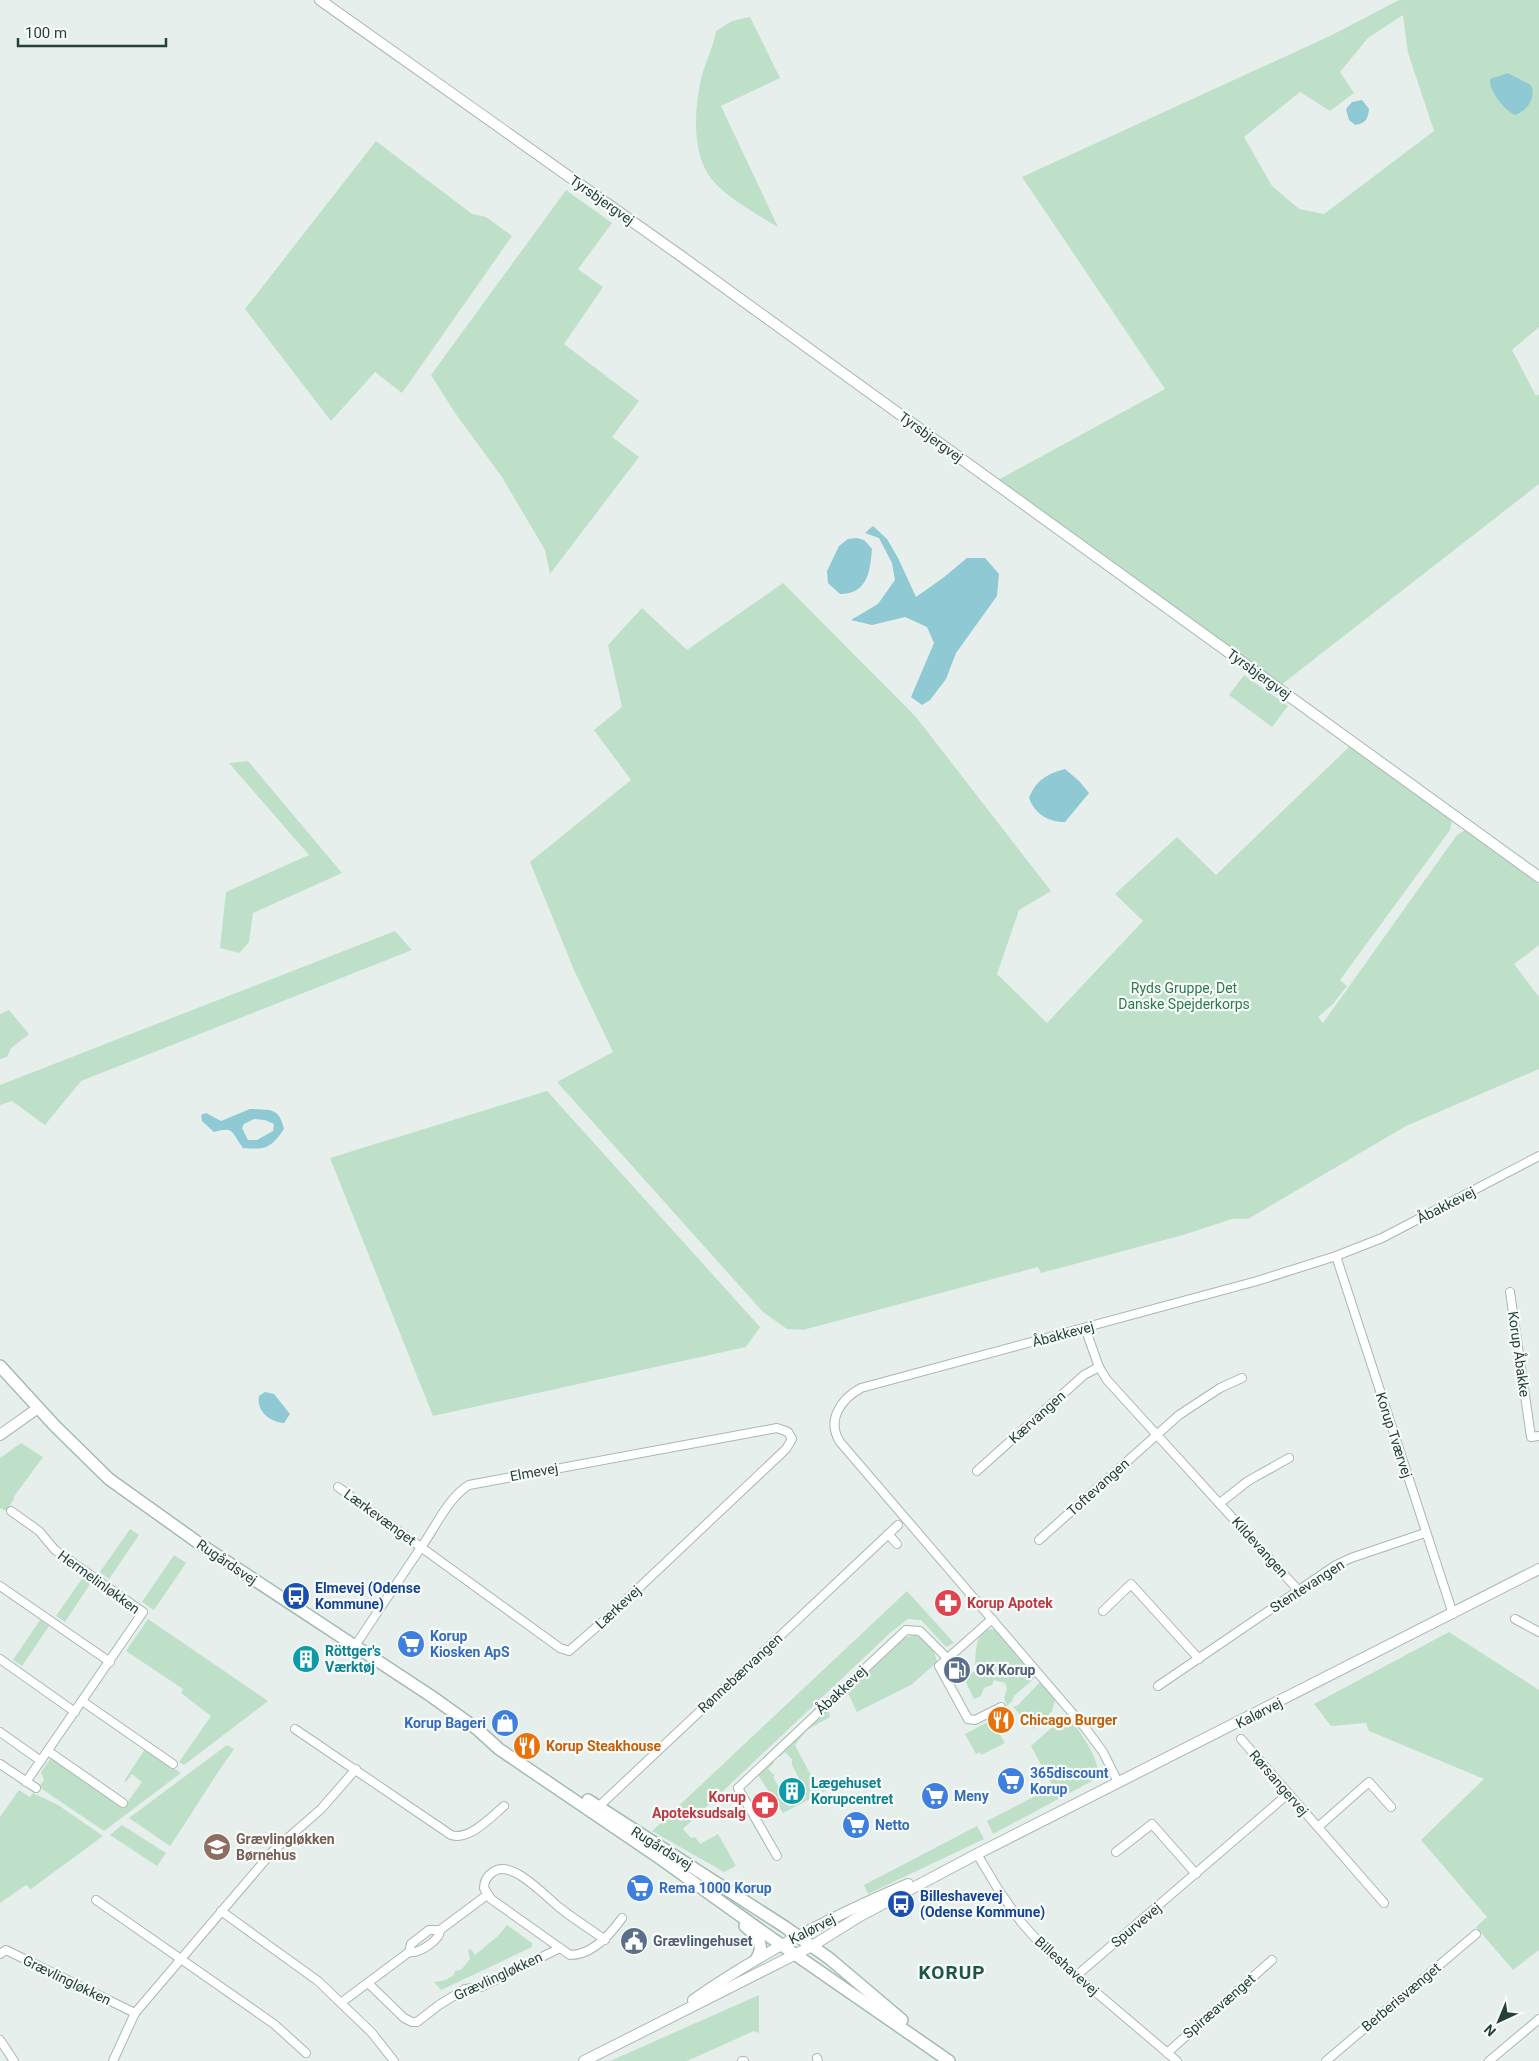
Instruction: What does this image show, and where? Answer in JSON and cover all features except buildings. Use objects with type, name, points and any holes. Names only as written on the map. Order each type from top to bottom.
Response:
[{"type":"main road","name":"Rugårdsvej","points":[[0,1366],[85,1456],[109,1479],[136,1499],[200,1544],[477,1729],[499,1749],[729,1889],[790,1941],[949,2061]]},
{"type":"main road","name":"Rugårdsvej","points":[[596,1809],[717,1898],[790,1941],[899,2017],[934,2050]]},
{"type":"main road","points":[[678,1871],[684,1871],[706,1883],[790,1941]]},
{"type":"main road","points":[[717,1898],[761,1943],[762,1950],[757,1958]]},
{"type":"street","name":"Tyrsbjergvej","points":[[320,0],[681,256],[1539,876]]},
{"type":"street","name":"Åbakkevej","points":[[1118,1782],[1098,1745],[843,1446],[838,1439],[835,1427],[837,1412],[850,1394],[861,1388],[1258,1281],[1336,1256],[1382,1238],[1539,1156]]},
{"type":"street","name":"Korup Tværvej","points":[[1336,1256],[1453,1614]]},
{"type":"street","name":"Korup Åbakke","points":[[1510,1292],[1531,1437],[1539,1436]]},
{"type":"street","name":"Kildevangen","points":[[1085,1328],[1099,1367],[1108,1380],[1300,1591]]},
{"type":"street","name":"Kærvangen","points":[[977,1471],[1084,1375],[1099,1367]]},
{"type":"street","points":[[1157,1434],[1199,1401],[1242,1378]]},
{"type":"street","points":[[0,1435],[38,1408]]},
{"type":"street","name":"Elmevej","points":[[355,1646],[458,1493],[474,1483],[777,1428],[782,1428],[791,1435]]},
{"type":"street","name":"Toftevangen","points":[[1039,1540],[1157,1434]]},
{"type":"street","name":"Lærkevej","points":[[422,1547],[560,1648],[569,1651],[609,1616],[789,1446],[791,1435]]},
{"type":"street","points":[[1220,1503],[1248,1481],[1290,1458]]},
{"type":"street","name":"Lærkevænget","points":[[338,1487],[422,1547]]},
{"type":"street","name":"Hermelinløkken","points":[[11,1511],[39,1531],[55,1550],[143,1611],[142,1616],[26,1782]]},
{"type":"street","name":"Rønnebærvangen","points":[[596,1809],[898,1525]]},
{"type":"street","name":"Stentevangen","points":[[1158,1686],[1336,1565],[1351,1558],[1425,1533]]},
{"type":"street","points":[[888,1534],[896,1544]]},
{"type":"street","name":"Kalørvej","points":[[584,2061],[803,1950],[860,1916],[977,1854],[1539,1569]]},
{"type":"street","points":[[1103,1611],[1131,1584],[1199,1659]]},
{"type":"street","points":[[0,1586],[110,1662]]},
{"type":"street","points":[[1515,1618],[1539,1632]]},
{"type":"street","points":[[992,1620],[939,1666],[968,1719],[976,1720],[1001,1707]]},
{"type":"street","name":"Åbakkevej","points":[[777,1856],[738,1788],[906,1630],[920,1630],[947,1658]]},
{"type":"street","points":[[0,1660],[75,1712]]},
{"type":"street","points":[[82,1702],[173,1764]]},
{"type":"street","points":[[295,1729],[447,1832],[456,1836],[469,1833],[504,1806]]},
{"type":"street","points":[[0,1732],[41,1761]]},
{"type":"street","name":"Rørsangervej","points":[[1241,1738],[1384,1903]]},
{"type":"street","points":[[48,1751],[123,1803]]},
{"type":"street","points":[[0,1764],[36,1788]]},
{"type":"street","points":[[113,2061],[134,2012],[273,1852],[321,1809],[356,1769]]},
{"type":"street","name":"Rørsangervej","points":[[1318,1827],[1369,1782],[1391,1807]]},
{"type":"street","name":"Spurvevej","points":[[1076,1976],[1288,1794]]},
{"type":"street","points":[[1116,1852],[1152,1824],[1196,1874]]},
{"type":"street","name":"Kalørvej","points":[[657,2024],[728,1975],[757,1958],[859,1905],[977,1854]]},
{"type":"street","name":"Billeshavevej","points":[[977,1854],[1021,1922],[1045,1949],[1177,2061]]},
{"type":"street","points":[[342,2002],[408,1952],[418,1952],[438,1937],[440,1930],[487,1895],[484,1885],[489,1875],[500,1868],[511,1870],[548,1895],[561,1909],[604,1940]]},
{"type":"street","name":"Grævlingløkken","points":[[487,1895],[570,1954],[577,1954],[604,1940],[622,1918]]},
{"type":"street","points":[[96,1900],[274,2024],[306,2053]]},
{"type":"street","points":[[221,1911],[318,1981],[342,2002],[372,2033],[394,2061]]},
{"type":"street","name":"Berberisvænget","points":[[1326,2061],[1476,1934]]},
{"type":"street","name":"Grævlingløkken","points":[[368,1984],[404,2018],[417,2022],[439,2005],[465,1989],[481,1987],[560,1948]]},
{"type":"street","name":"Grævlingløkken","points":[[0,1954],[6,1950],[134,2012]]},
{"type":"street","name":"Spiræavænget","points":[[1167,2053],[1272,1960]]},
{"type":"street","points":[[1489,2061],[1539,2018]]},
{"type":"street","points":[[0,2040],[14,2061]]},
{"type":"green space","points":[[1399,0],[1539,0],[1539,327],[1512,350],[1536,396],[1539,394],[1539,484],[1281,685],[998,480],[1165,389],[1022,177],[1332,35]],"holes":[[[1403,15],[1408,53],[1434,131],[1324,214],[1299,209],[1272,186],[1244,137],[1300,92],[1330,111],[1354,93],[1340,72],[1368,38]]]},
{"type":"green space","points":[[750,17],[780,78],[721,106],[778,227],[737,201],[715,183],[707,172],[702,160],[696,133],[699,92],[716,31],[732,21]]},
{"type":"green space","points":[[376,141],[472,214],[486,217],[512,236],[402,393],[375,372],[331,421],[245,309]]},
{"type":"green space","points":[[566,190],[612,223],[578,269],[603,287],[564,344],[639,401],[612,437],[639,457],[550,574],[545,550],[502,477],[455,413],[431,375]]},
{"type":"green space","name":"Ryds Gruppe, Det Danske Spejderkorps","points":[[783,583],[916,717],[1051,891],[1019,910],[997,974],[1047,1023],[1143,921],[1115,894],[1177,837],[1216,875],[1350,746],[1452,821],[1450,830],[1340,980],[1347,986],[1333,1004],[1318,1017],[1323,1023],[1457,835],[1465,830],[1539,884],[1539,945],[1514,964],[1539,997],[1539,1069],[1406,1126],[1248,1219],[1232,1219],[1183,1235],[1041,1273],[1038,1267],[803,1330],[787,1329],[763,1312],[557,1082],[613,1052],[574,970],[530,862],[631,780],[594,730],[622,707],[608,645],[642,608],[687,650]]},
{"type":"green space","points":[[1244,675],[1288,706],[1272,727],[1229,695]]},
{"type":"green space","points":[[248,761],[342,873],[253,913],[249,942],[239,953],[220,948],[226,892],[309,855],[229,763]]},
{"type":"green space","points":[[395,931],[412,950],[81,1081],[45,1125],[12,1101],[0,1105],[0,1085]]},
{"type":"green space","points":[[9,1010],[29,1034],[11,1048],[7,1057],[0,1059],[0,1014]]},
{"type":"green space","points":[[547,1091],[760,1327],[746,1347],[433,1416],[330,1158]]},
{"type":"green space","points":[[21,1443],[43,1457],[13,1498],[6,1511],[0,1508],[0,1458]]},
{"type":"green space","points":[[130,1529],[139,1535],[109,1579],[100,1572]]},
{"type":"green space","points":[[174,1555],[186,1563],[154,1610],[142,1602]]},
{"type":"green space","points":[[84,1576],[92,1581],[65,1622],[56,1616]]},
{"type":"green space","points":[[907,1591],[954,1643],[946,1647],[921,1620],[908,1619],[891,1632],[683,1829],[691,1838],[695,1837],[700,1844],[718,1834],[736,1866],[724,1872],[652,1831]]},
{"type":"green space","points":[[148,1619],[268,1701],[184,1765],[179,1762],[211,1716],[181,1693],[183,1689],[126,1651]]},
{"type":"green space","points":[[40,1620],[49,1626],[22,1666],[13,1660]]},
{"type":"green space","points":[[996,1630],[1036,1677],[1014,1696],[1007,1706],[1004,1698],[1007,1689],[1005,1683],[994,1680],[992,1685],[984,1688],[981,1696],[974,1699],[964,1678],[975,1671],[978,1640],[985,1631]]},
{"type":"green space","points":[[1449,1632],[1539,1690],[1539,1950],[1513,1970],[1476,1927],[1487,1917],[1421,1840],[1484,1779],[1369,1731],[1366,1723],[1331,1726],[1314,1704]]},
{"type":"green space","points":[[913,1635],[921,1638],[929,1645],[937,1662],[911,1685],[857,1712],[848,1693],[842,1698],[846,1692],[904,1638]]},
{"type":"green space","points":[[1039,1683],[1055,1701],[1052,1711],[1034,1729],[1013,1707],[1018,1705]]},
{"type":"green space","points":[[831,1705],[834,1705],[829,1711],[830,1717],[807,1730],[795,1745],[817,1787],[827,1790],[783,1813],[758,1775],[773,1761],[774,1763],[768,1769],[775,1776],[773,1777],[790,1806],[806,1797],[800,1786],[802,1784],[792,1765],[792,1759],[785,1752],[780,1757],[778,1756]]},
{"type":"green space","points":[[1066,1715],[1070,1717],[1081,1734],[1095,1760],[1097,1770],[1092,1781],[993,1834],[987,1821],[1053,1787],[1031,1746]]},
{"type":"green space","points":[[988,1722],[990,1724],[993,1723],[1005,1743],[981,1755],[980,1752],[976,1754],[965,1734]]},
{"type":"green space","points":[[227,1745],[234,1749],[170,1846],[129,1818]]},
{"type":"green space","points":[[145,1749],[181,1773],[104,1831],[39,1787],[44,1780],[41,1772],[51,1758],[123,1808],[142,1782],[132,1774],[126,1782],[124,1781]]},
{"type":"green space","points":[[19,1790],[30,1797],[33,1793],[58,1805],[103,1836],[31,1889],[26,1885],[0,1903],[0,1817]]},
{"type":"green space","points":[[122,1825],[166,1853],[157,1866],[110,1835]]},
{"type":"green space","points":[[977,1826],[984,1839],[868,1894],[864,1885]]},
{"type":"green space","points":[[507,1925],[532,1943],[532,1947],[441,1990],[434,1982],[446,1980],[454,1975],[455,1971],[461,1970],[470,1959],[468,1950],[471,1949],[475,1955],[499,1935]]},
{"type":"green space","points":[[759,1995],[759,2033],[754,2031],[687,2061],[610,2061]]},
{"type":"water","points":[[1508,73],[1531,85],[1532,90],[1530,103],[1524,110],[1515,115],[1498,100],[1490,84],[1490,79]]},
{"type":"water","points":[[1362,100],[1369,109],[1368,116],[1364,122],[1355,125],[1349,120],[1346,109],[1352,102]]},
{"type":"water","points":[[873,526],[887,539],[916,597],[967,558],[985,558],[999,574],[997,596],[956,653],[946,679],[930,700],[922,705],[911,697],[934,643],[927,627],[905,617],[872,625],[851,620],[878,604],[895,580],[892,563],[879,538],[865,533]]},
{"type":"water","points":[[857,538],[864,540],[872,549],[866,580],[857,590],[840,594],[828,583],[827,571],[839,546],[848,539]]},
{"type":"water","points":[[1065,769],[1089,793],[1065,822],[1053,821],[1039,813],[1029,798],[1039,782],[1053,773]]},
{"type":"water","points":[[250,1109],[269,1110],[277,1113],[284,1129],[271,1144],[263,1148],[243,1148],[232,1132],[226,1130],[214,1132],[202,1121],[201,1115],[206,1113],[221,1121]],"holes":[[[254,1119],[265,1120],[274,1124],[273,1131],[257,1140],[248,1140],[242,1128],[244,1124]]]},
{"type":"water","points":[[265,1392],[274,1394],[290,1414],[284,1423],[269,1418],[262,1411],[259,1396]]},
{"type":"place","name":"Elmevej (Odense Kommune)","points":[[296,1596]]},
{"type":"place","name":"Korup Apotek","points":[[948,1603]]},
{"type":"place","name":"Korup Kiosken ApS","points":[[411,1644]]},
{"type":"place","name":"Röttger's Værktøj","points":[[306,1659]]},
{"type":"place","name":"OK Korup","points":[[957,1670]]},
{"type":"place","name":"Chicago Burger","points":[[1001,1720]]},
{"type":"place","name":"Korup Bageri","points":[[505,1723]]},
{"type":"place","name":"Korup Steakhouse","points":[[527,1746]]},
{"type":"place","name":"365discount Korup","points":[[1011,1781]]},
{"type":"place","name":"Lægehuset Korupcentret","points":[[792,1791]]},
{"type":"place","name":"Meny","points":[[935,1796]]},
{"type":"place","name":"Korup Apoteksudsalg","points":[[765,1805]]},
{"type":"place","name":"Netto","points":[[856,1825]]},
{"type":"place","name":"Grævlingløkken Børnehus","points":[[217,1847]]},
{"type":"place","name":"Rema 1000 Korup","points":[[640,1888]]},
{"type":"place","name":"Billeshavevej (Odense Kommune)","points":[[901,1904]]},
{"type":"place","name":"Grævlingehuset","points":[[634,1941]]},
{"type":"district","name":"KORUP","points":[[952,1972]]}]
